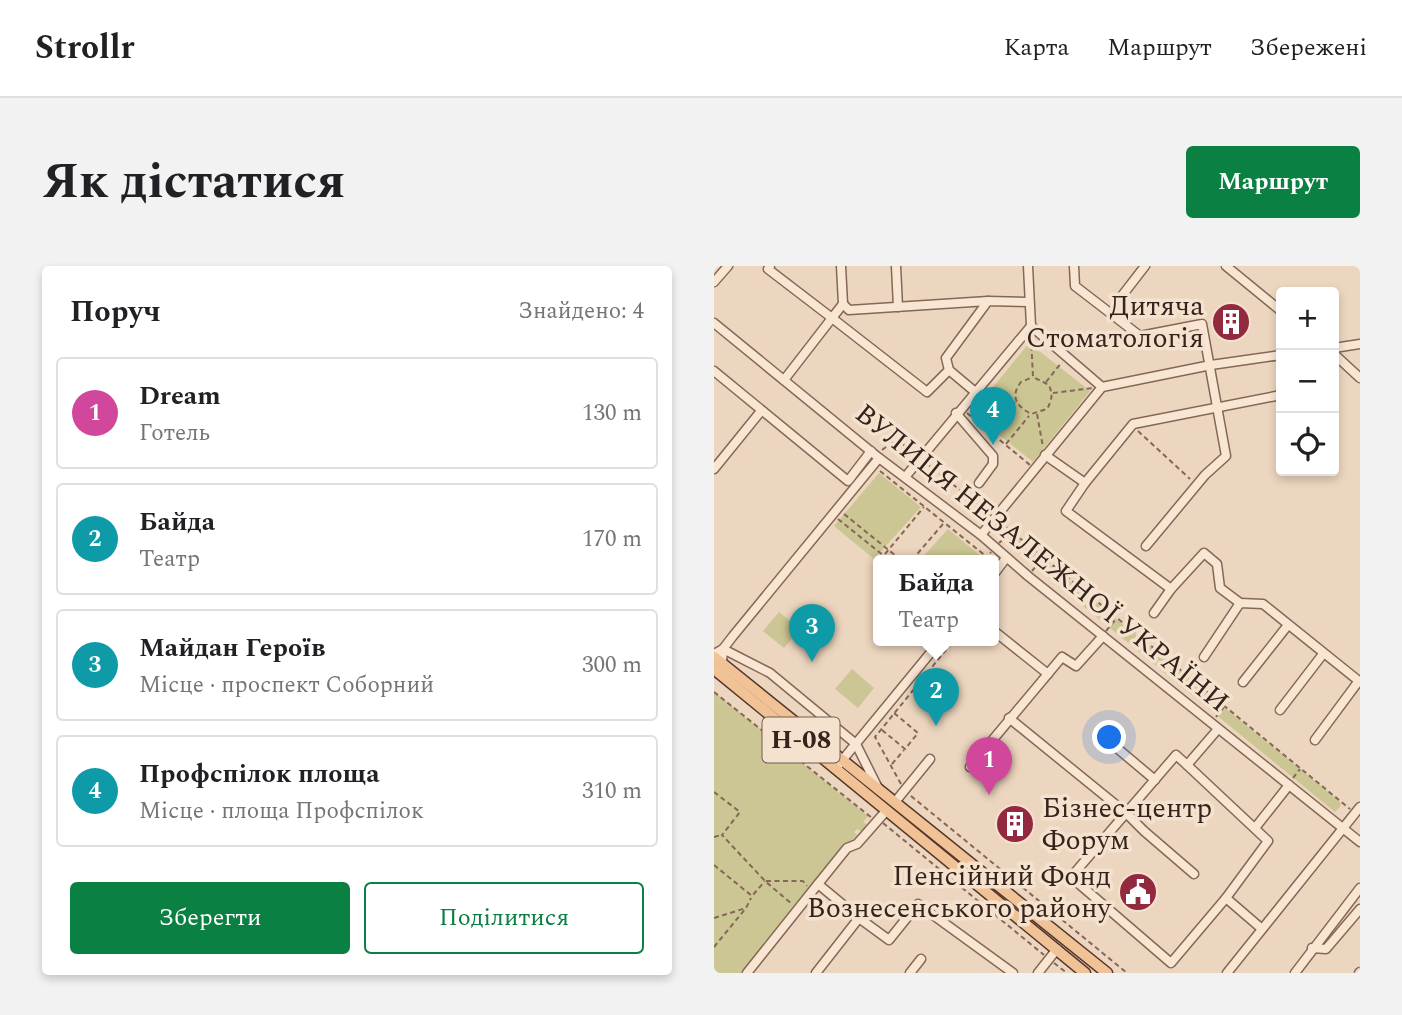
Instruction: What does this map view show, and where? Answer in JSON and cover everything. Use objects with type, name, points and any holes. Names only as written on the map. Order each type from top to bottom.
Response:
[{"type":"main road","name":"Н-08","points":[[716,661],[728,681],[1085,973]]},
{"type":"main road","name":"Н-08","points":[[716,661],[1107,973]]},
{"type":"main road","points":[[886,811],[895,802]]},
{"type":"street","points":[[714,282],[728,266]]},
{"type":"street","points":[[770,266],[768,269],[927,392],[949,370]]},
{"type":"street","points":[[784,380],[843,304],[841,266]]},
{"type":"street","points":[[896,266],[898,307]]},
{"type":"street","points":[[1028,266],[1031,326],[1102,387]]},
{"type":"street","points":[[1074,266],[1075,286],[1140,336],[1202,324],[1226,456],[1197,485],[1146,546]]},
{"type":"street","points":[[1121,297],[1145,266]]},
{"type":"street","points":[[1226,266],[1276,307]]},
{"type":"street","points":[[843,304],[849,310],[988,300],[1029,302]]},
{"type":"street","points":[[972,394],[949,370],[946,358],[988,300]]},
{"type":"street","name":"ВУЛИЦЯ НЕЗАЛЕЖНОЇ УКРАЇНИ","points":[[714,323],[871,452],[981,535],[1028,576],[1360,842]]},
{"type":"street","points":[[906,476],[1031,326]]},
{"type":"street","points":[[1339,347],[1360,344]]},
{"type":"street","points":[[981,535],[1102,387],[1211,365],[1276,356]]},
{"type":"street","points":[[1339,359],[1360,378]]},
{"type":"street","points":[[714,372],[848,481],[871,452]]},
{"type":"street","points":[[1171,589],[1066,511],[1132,425],[1276,396]]},
{"type":"street","points":[[714,469],[761,411]]},
{"type":"street","points":[[958,411],[993,456],[993,464],[979,483]]},
{"type":"street","points":[[1045,455],[1085,484]]},
{"type":"street","points":[[716,661],[879,458]]},
{"type":"street","points":[[1154,613],[1171,589],[1203,554],[1217,564],[1220,588],[1240,603],[1263,604],[1359,682],[1315,740]]},
{"type":"street","points":[[999,567],[1006,558]]},
{"type":"street","points":[[1204,657],[1240,603]]},
{"type":"street","points":[[1243,682],[1288,625]]},
{"type":"street","points":[[999,635],[1048,674]]},
{"type":"street","points":[[970,767],[1062,657],[1076,666],[1103,636]]},
{"type":"street","points":[[835,769],[936,646]]},
{"type":"street","points":[[723,649],[770,673],[856,744],[879,790]]},
{"type":"street","points":[[1280,710],[1323,654]]},
{"type":"street","points":[[1009,719],[1126,813],[1194,874]]},
{"type":"street","points":[[1187,765],[1215,726]]},
{"type":"street","points":[[1105,738],[1155,780]]},
{"type":"street","points":[[1176,755],[1268,841],[1226,898],[1171,962],[1071,877],[1126,813],[1176,755]]},
{"type":"street","points":[[895,802],[930,760]]},
{"type":"street","points":[[1255,828],[1289,785]]},
{"type":"street","points":[[1227,973],[1357,810]]},
{"type":"street","points":[[747,973],[847,848],[858,844],[886,811]]},
{"type":"street","points":[[818,884],[889,940],[918,904],[1013,973]]},
{"type":"street","points":[[1295,973],[1360,888]]},
{"type":"street","points":[[1226,898],[1262,929]]},
{"type":"street","points":[[1312,948],[1326,949],[1360,909]]},
{"type":"street","points":[[817,973],[859,918]]},
{"type":"street","points":[[1038,973],[1057,949]]},
{"type":"street","points":[[910,973],[921,960]]},
{"type":"path","points":[[1031,326],[1033,377]]},
{"type":"path","points":[[1046,383],[1066,356]]},
{"type":"path","points":[[1033,377],[1046,383],[1052,393],[1052,402],[1047,409],[1031,414],[1021,409],[1015,400],[1015,393],[1021,382],[1033,377]]},
{"type":"path","points":[[1052,393],[1102,387]]},
{"type":"path","points":[[972,394],[1015,400]]},
{"type":"path","points":[[990,432],[1015,400]]},
{"type":"path","points":[[958,411],[990,432],[1034,468]]},
{"type":"path","points":[[1037,413],[1045,455]]},
{"type":"path","points":[[1006,445],[1031,414]]},
{"type":"path","points":[[1132,425],[1197,485]]},
{"type":"path","points":[[897,439],[1224,707],[1357,810]]},
{"type":"path","points":[[880,471],[984,555]]},
{"type":"path","points":[[838,518],[883,555],[925,507]]},
{"type":"path","points":[[842,513],[894,555]]},
{"type":"path","points":[[845,524],[850,519]]},
{"type":"path","points":[[916,555],[944,523]]},
{"type":"path","points":[[1028,576],[1042,558]]},
{"type":"path","points":[[1103,636],[1116,618]]},
{"type":"path","points":[[949,646],[875,737],[904,790],[1126,973]]},
{"type":"path","points":[[714,692],[1067,973]]},
{"type":"path","points":[[1215,726],[1224,707]]},
{"type":"path","points":[[891,766],[918,733],[894,713]]},
{"type":"path","points":[[881,729],[905,749]]},
{"type":"path","points":[[1289,785],[1301,768]]},
{"type":"path","points":[[714,792],[740,812],[722,835],[714,836]]},
{"type":"path","points":[[722,835],[765,881],[799,909]]},
{"type":"path","points":[[714,865],[752,896]]},
{"type":"path","points":[[714,947],[765,881],[803,881],[811,892]]},
{"type":"path","points":[[714,918],[746,908]]},
{"type":"shaded area","points":[[1029,343],[1090,391],[1033,462],[972,413]]},
{"type":"shaded area","points":[[879,473],[921,507],[878,555],[873,555],[873,558],[834,526]]},
{"type":"shaded area","points":[[948,529],[980,555],[925,555]]},
{"type":"shaded area","points":[[1006,529],[1338,800],[1340,807],[1335,812],[1033,565],[1003,539]]},
{"type":"shaded area","points":[[779,612],[800,629],[784,648],[763,631]]},
{"type":"shaded area","points":[[852,669],[874,688],[858,708],[835,689]]},
{"type":"shaded area","points":[[714,692],[868,816],[863,822],[868,825],[862,832],[857,829],[854,832],[857,835],[846,847],[843,845],[752,959],[744,973],[714,973]]},
{"type":"place","name":"Дитяча Стоматологія","points":[[1231,322]]},
{"type":"place","name":"Профспілок площа","points":[[993,445]]},
{"type":"place","name":"Майдан Героїв","points":[[812,662]]},
{"type":"place","name":"Байда","points":[[936,726]]},
{"type":"place","name":"Dream","points":[[989,795]]},
{"type":"place","name":"Бізнес-центр Форум","points":[[1015,824]]},
{"type":"place","name":"Пенсійний Фонд Вознесенського району","points":[[1138,892]]}]
